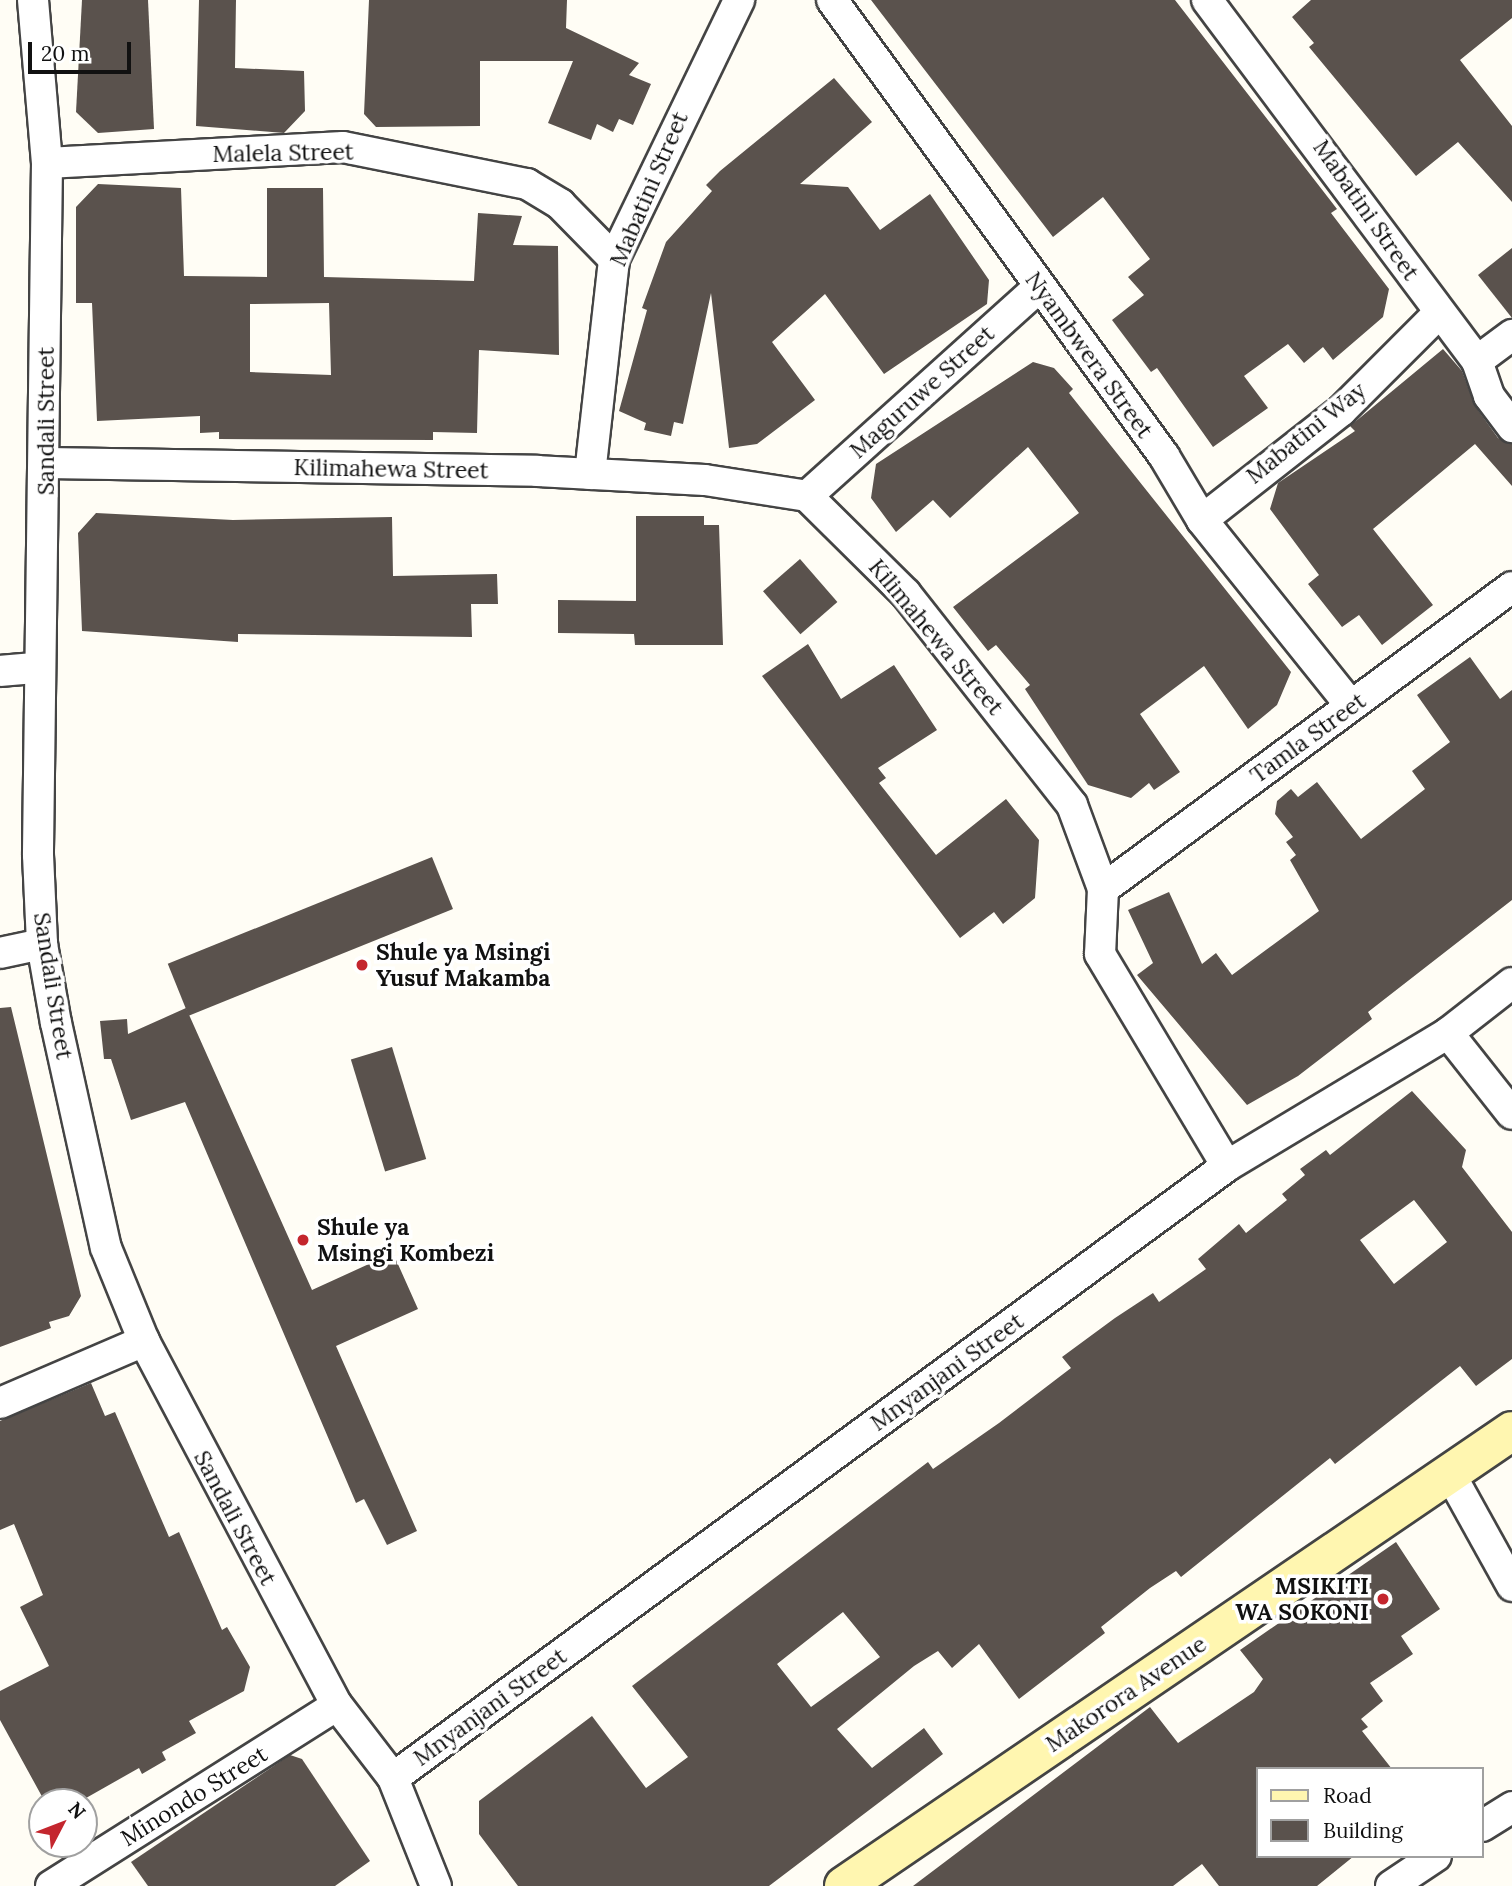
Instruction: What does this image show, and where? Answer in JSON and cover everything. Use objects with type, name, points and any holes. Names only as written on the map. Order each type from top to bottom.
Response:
[{"type":"street","name":"Sandali Street","points":[[33,0],[47,163],[47,463],[37,668],[42,944],[106,1248],[144,1341],[337,1705],[393,1778],[436,1886]]},
{"type":"street","name":"Nyambwera Street","points":[[832,0],[961,171],[1038,288],[1164,456],[1202,520],[1351,706]]},
{"type":"street","name":"Mabatini Street","points":[[1207,0],[1320,144],[1438,314],[1477,360],[1489,396],[1512,427]]},
{"type":"street","name":"Mabatini Street","points":[[590,474],[614,259],[725,5]]},
{"type":"street","name":"Malela Street","points":[[47,163],[343,147],[527,184],[561,204],[614,259]]},
{"type":"street","name":"Maguruwe Street","points":[[807,496],[1038,288]]},
{"type":"street","name":"Mabatini Way","points":[[1202,520],[1341,411],[1438,314]]},
{"type":"street","points":[[1477,360],[1512,335]]},
{"type":"street","name":"Kilimahewa Street","points":[[47,463],[590,474],[705,480],[807,496],[906,594],[1072,805],[1103,889],[1100,954],[1227,1166]]},
{"type":"street","name":"Tamla Street","points":[[1103,889],[1512,587]]},
{"type":"street","points":[[0,671],[37,668]]},
{"type":"street","points":[[0,953],[42,944]]},
{"type":"street","name":"Mnyanjani Street","points":[[393,1778],[1227,1166],[1448,1033],[1512,983]]},
{"type":"street","points":[[1448,1033],[1512,1114]]},
{"type":"street","points":[[0,1404],[144,1341]]},
{"type":"street","name":"Makorora Avenue","points":[[851,1884],[1512,1431]]},
{"type":"street","points":[[1450,1474],[1512,1586]]},
{"type":"street","name":"Minondo Street","points":[[51,1886],[337,1705]]},
{"type":"street","points":[[1484,1825],[1512,1807]]},
{"type":"street","points":[[1391,1886],[1434,1858]]},
{"type":"building","points":[[82,0],[148,0],[154,129],[98,133],[76,112]]},
{"type":"building","points":[[199,0],[236,0],[235,68],[304,71],[305,111],[284,133],[196,126]]},
{"type":"building","points":[[369,0],[567,0],[566,28],[639,63],[629,75],[651,84],[633,125],[619,119],[613,132],[597,124],[591,140],[548,123],[573,61],[480,61],[480,126],[376,127],[364,114]]},
{"type":"building","points":[[871,0],[1175,0],[1337,209],[1331,213],[1389,289],[1383,317],[1333,360],[1323,347],[1304,363],[1288,344],[1244,376],[1268,408],[1213,447],[1157,368],[1151,372],[1112,320],[1144,295],[1128,277],[1150,259],[1103,197],[1053,237]]},
{"type":"building","points":[[1311,0],[1512,0],[1512,18],[1460,60],[1512,126],[1512,202],[1458,142],[1416,176],[1309,47],[1314,43],[1292,17]]},
{"type":"building","points":[[834,78],[872,122],[800,184],[848,187],[880,230],[930,194],[989,280],[987,304],[884,374],[825,294],[772,342],[815,400],[757,444],[729,448],[711,293],[683,424],[674,422],[671,436],[644,430],[646,423],[619,411],[647,310],[642,308],[666,242],[712,191],[706,185],[720,171]]},
{"type":"building","points":[[98,184],[181,188],[184,276],[267,277],[267,188],[323,188],[324,277],[474,281],[478,213],[522,216],[513,245],[558,246],[559,355],[479,350],[477,433],[433,432],[433,440],[219,439],[219,432],[200,433],[200,416],[97,421],[92,303],[76,303],[76,207]],"holes":[[[329,303],[331,375],[250,372],[250,304]]]},
{"type":"building","points":[[1512,248],[1512,318],[1478,275]]},
{"type":"building","points":[[1443,349],[1462,371],[1475,406],[1498,438],[1512,444],[1512,486],[1475,444],[1373,529],[1433,605],[1382,645],[1359,615],[1342,627],[1308,584],[1319,575],[1270,509],[1278,483],[1355,431],[1350,426]]},
{"type":"building","points":[[1033,362],[1054,368],[1073,389],[1069,393],[1291,672],[1277,705],[1248,729],[1204,666],[1140,714],[1180,772],[1154,790],[1149,783],[1131,798],[1088,785],[1025,689],[1030,685],[996,645],[988,651],[953,607],[1079,513],[1028,447],[950,518],[933,500],[896,532],[871,498],[876,464]]},
{"type":"building","points":[[96,513],[233,520],[392,517],[393,576],[497,574],[498,604],[471,604],[472,637],[238,634],[238,642],[82,631],[78,533]]},
{"type":"building","points":[[636,516],[704,516],[704,525],[719,525],[723,645],[635,645],[634,634],[558,633],[558,600],[636,601]]},
{"type":"building","points":[[800,559],[837,602],[800,634],[763,591]]},
{"type":"building","points":[[808,644],[841,699],[894,665],[937,730],[878,768],[886,778],[879,783],[936,855],[1006,799],[1039,840],[1035,898],[1003,924],[994,912],[960,938],[762,676]]},
{"type":"building","points":[[1470,657],[1500,699],[1512,690],[1512,900],[1368,1012],[1372,1019],[1298,1076],[1247,1105],[1137,975],[1153,963],[1128,910],[1169,892],[1202,964],[1216,953],[1232,975],[1319,911],[1290,860],[1296,855],[1286,842],[1293,837],[1275,814],[1277,801],[1291,789],[1298,797],[1317,782],[1361,839],[1425,789],[1412,771],[1450,742],[1417,695]]},
{"type":"building","points":[[432,857],[453,909],[189,1016],[168,964]]},
{"type":"building","points":[[11,1007],[81,1296],[69,1316],[49,1322],[51,1328],[0,1347],[0,1008]]},
{"type":"building","points":[[186,1008],[312,1290],[393,1253],[418,1309],[336,1346],[417,1531],[387,1545],[364,1499],[356,1503],[185,1102],[131,1120],[111,1059],[104,1059],[100,1021],[127,1019],[128,1034]]},
{"type":"building","points":[[392,1047],[426,1159],[385,1171],[351,1060]]},
{"type":"building","points":[[1412,1091],[1466,1150],[1462,1167],[1512,1232],[1512,1359],[1476,1386],[1460,1366],[1335,1464],[1330,1458],[1181,1577],[1176,1571],[1150,1588],[1101,1627],[1105,1633],[1019,1699],[979,1644],[952,1668],[938,1651],[914,1666],[837,1729],[872,1768],[924,1728],[943,1754],[769,1886],[518,1886],[479,1834],[479,1801],[592,1716],[646,1788],[688,1757],[632,1686],[928,1462],[933,1469],[999,1423],[1071,1368],[1062,1357],[1115,1318],[1153,1293],[1159,1302],[1206,1269],[1198,1259],[1239,1224],[1246,1233],[1287,1200],[1282,1194],[1305,1175],[1300,1169],[1326,1150],[1330,1155]],"holes":[[[1414,1200],[1447,1242],[1394,1284],[1360,1240]],[[843,1612],[880,1657],[811,1707],[777,1664]]]},
{"type":"building","points":[[91,1383],[105,1416],[115,1412],[169,1537],[179,1532],[222,1630],[227,1627],[250,1667],[244,1691],[189,1721],[196,1733],[162,1752],[166,1760],[142,1774],[139,1768],[98,1791],[98,1788],[37,1788],[0,1720],[0,1691],[49,1666],[20,1607],[43,1595],[14,1524],[0,1530],[0,1421]]},
{"type":"building","points":[[1396,1542],[1440,1609],[1401,1636],[1413,1654],[1370,1683],[1383,1701],[1361,1719],[1368,1727],[1362,1731],[1390,1767],[1256,1767],[1256,1858],[1352,1858],[1317,1886],[1219,1886],[1202,1864],[1173,1886],[913,1886],[1150,1707],[1178,1743],[1254,1692],[1263,1679],[1240,1650]]},
{"type":"building","points":[[290,1755],[302,1759],[370,1861],[335,1886],[148,1886],[131,1862]]},
{"type":"place","name":"Shule ya Msingi Yusuf Makamba","points":[[362,965]]},
{"type":"place","name":"Shule ya Msingi Kombezi","points":[[303,1240]]},
{"type":"place","name":"MSIKITI WA SOKONI","points":[[1383,1599]]}]
